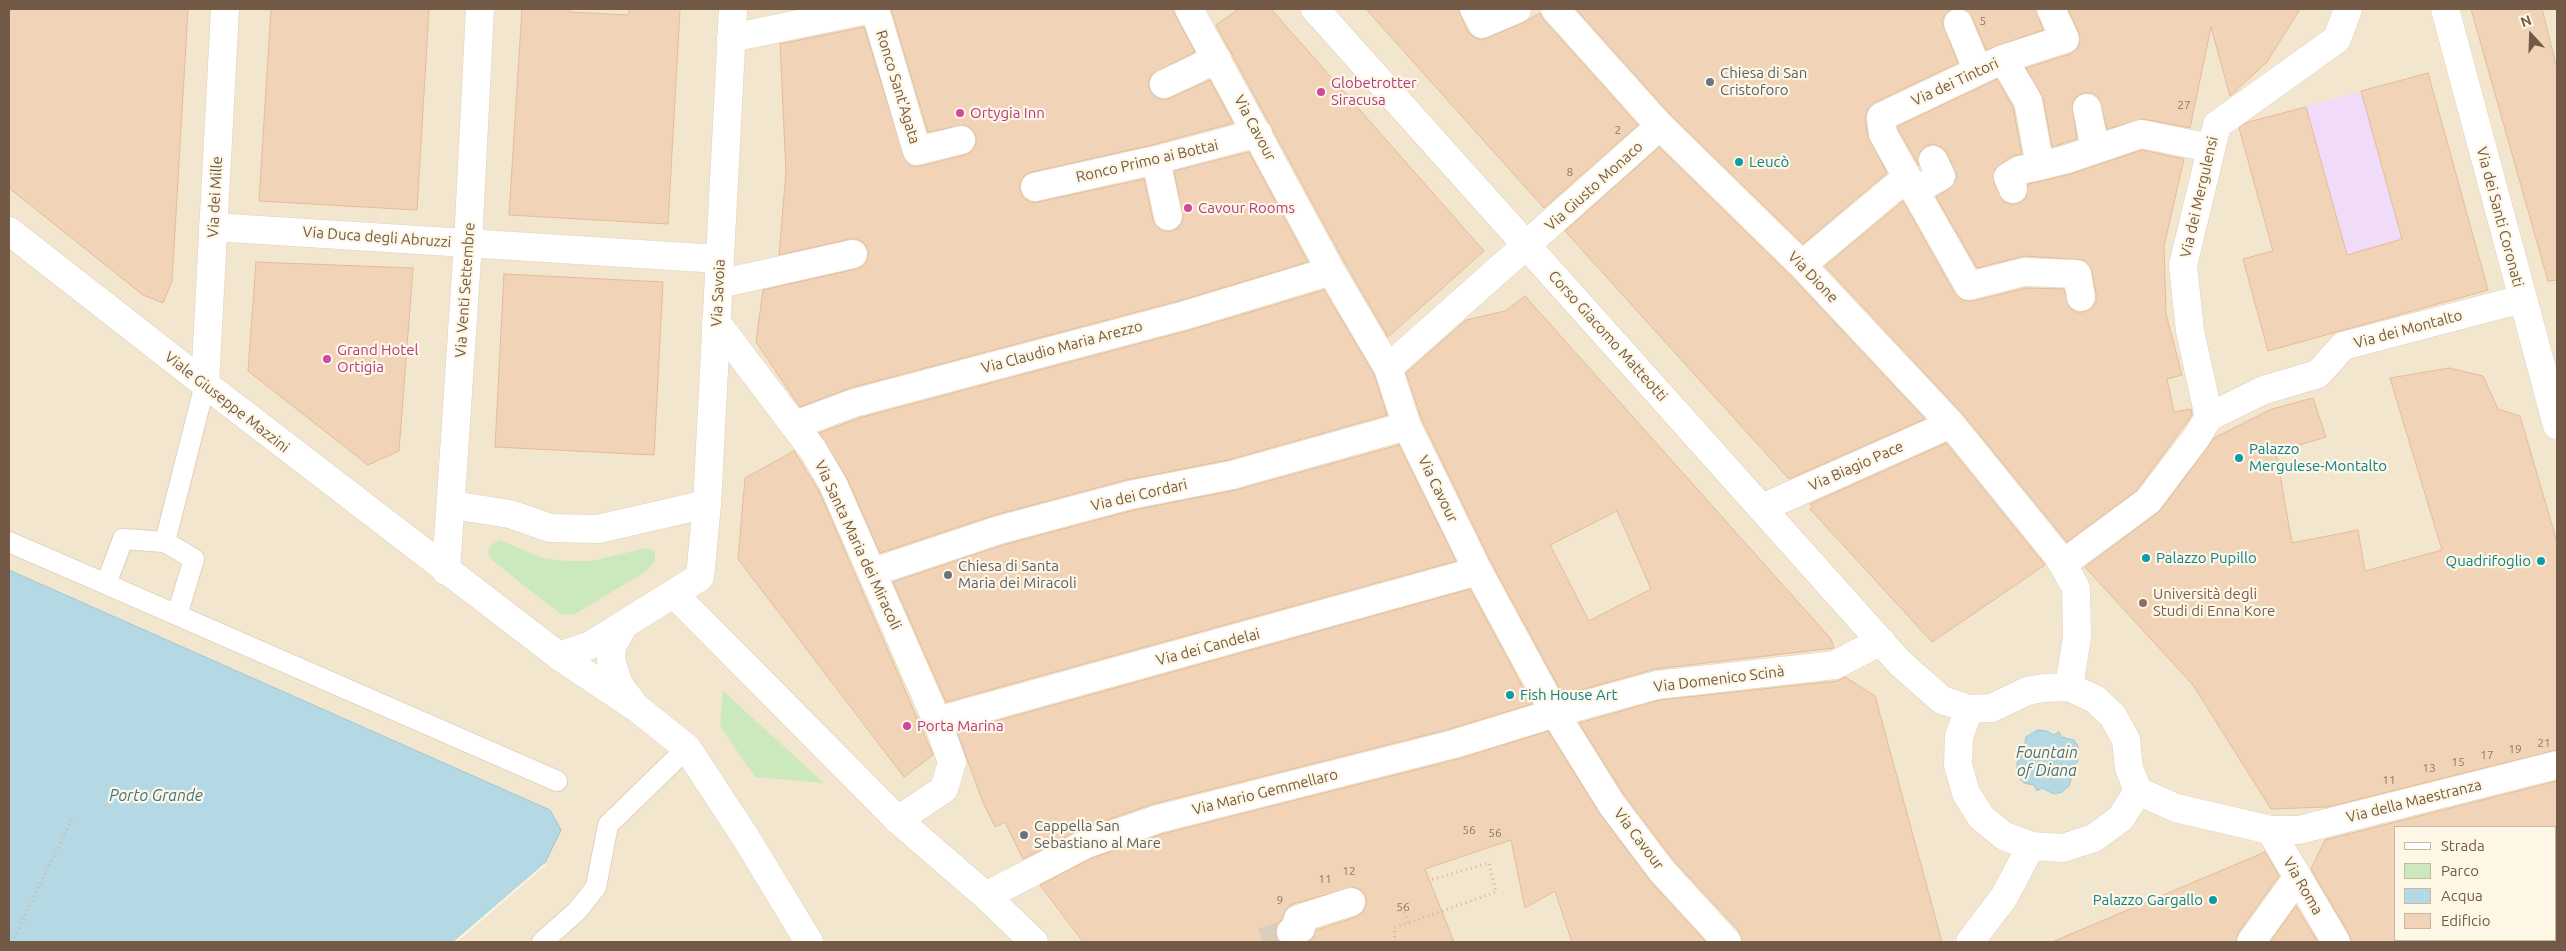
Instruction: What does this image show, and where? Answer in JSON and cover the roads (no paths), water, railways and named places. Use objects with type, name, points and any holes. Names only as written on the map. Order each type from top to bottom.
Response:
[{"type":"street","name":"Via dei Mille","points":[[204,384],[225,9]]},
{"type":"street","name":"Via Venti Settembre","points":[[446,571],[452,505],[468,243],[480,9]]},
{"type":"street","name":"Via Savoia","points":[[674,594],[700,577],[707,504],[733,9]]},
{"type":"street","points":[[731,38],[873,9]]},
{"type":"street","name":"Ronco Sant'Agata","points":[[873,9],[917,151],[961,140]]},
{"type":"street","name":"Via Cavour","points":[[1190,9],[1331,271],[1388,368],[1407,426],[1478,571],[1555,713],[1612,805],[1662,871],[1727,942]]},
{"type":"street","name":"Corso Giacomo Matteotti","points":[[1315,9],[1900,663],[1942,700],[1969,710]]},
{"type":"street","points":[[1474,9],[1482,24],[1518,9]]},
{"type":"street","name":"Via Dione","points":[[1555,9],[1660,126],[1802,264],[1951,424],[2065,558],[2076,588],[2077,637],[2069,687]]},
{"type":"street","points":[[2004,59],[2064,38],[2051,9]]},
{"type":"street","name":"Via dei Mergulensi","points":[[2209,416],[2190,332],[2183,265],[2216,125],[2337,39],[2348,9]]},
{"type":"street","name":"Via dei Santi Coronati","points":[[2445,9],[2557,425]]},
{"type":"street","points":[[1958,24],[1978,71]]},
{"type":"street","points":[[1164,84],[1217,59]]},
{"type":"street","name":"Via dei Tintori","points":[[1910,184],[1883,134],[1881,117],[2004,59],[2028,101],[2040,166]]},
{"type":"street","points":[[2087,108],[2096,149]]},
{"type":"street","name":"Via Giusto Monaco","points":[[1388,368],[1660,126]]},
{"type":"street","name":"Ronco Primo ai Bottai","points":[[1035,187],[1156,160],[1258,133]]},
{"type":"street","points":[[2013,189],[2008,177],[2020,170],[2040,166],[2141,134],[2210,148]]},
{"type":"street","points":[[1156,160],[1168,216]]},
{"type":"street","points":[[1802,264],[1910,184],[1941,176],[1933,160]]},
{"type":"street","points":[[1910,184],[1969,286],[2024,272],[2077,274],[2081,297]]},
{"type":"street","name":"Via Duca degli Abruzzi","points":[[213,227],[468,243],[719,272],[852,254]]},
{"type":"street","name":"Viale Giuseppe Mazzini","points":[[9,230],[204,384],[380,517],[446,571],[559,656],[637,708]]},
{"type":"street","name":"Via Claudio Maria Arezzo","points":[[795,425],[854,403],[1186,315],[1331,271]]},
{"type":"street","name":"Via dei Montalto","points":[[2209,416],[2264,390],[2318,374],[2343,346],[2522,299]]},
{"type":"street","name":"Via Santa Maria dei Miracoli","points":[[716,322],[795,425],[833,484],[937,721],[952,762],[944,789],[898,820]]},
{"type":"street","points":[[2065,558],[2148,501],[2196,438],[2209,416]]},
{"type":"street","name":"Via Biagio Pace","points":[[1762,508],[1951,424]]},
{"type":"street","name":"Via dei Cordari","points":[[873,572],[999,530],[1130,495],[1232,474],[1407,426]]},
{"type":"street","points":[[452,505],[510,514],[550,528],[598,529],[707,504]]},
{"type":"street","name":"Via dei Candelai","points":[[937,721],[1362,605],[1478,571]]},
{"type":"street","points":[[559,656],[590,645],[674,594],[898,820],[986,896],[1034,942]]},
{"type":"street","points":[[624,625],[612,646],[610,660],[619,685],[637,708],[687,748],[746,838],[809,942]]},
{"type":"street","name":"Via Domenico Scinà","points":[[1555,713],[1657,685],[1835,666],[1880,641]]},
{"type":"street","points":[[2069,687],[2095,699],[2113,716],[2126,740],[2129,768],[2138,791],[2120,818],[2094,838],[2064,848],[2031,846],[2004,836],[1981,817],[1966,793],[1958,765],[1959,737],[1969,710],[1992,708],[2027,691],[2044,688],[2069,687]]},
{"type":"street","name":"Via Mario Gemmellaro","points":[[986,896],[1086,844],[1158,819],[1454,744],[1555,713]]},
{"type":"street","name":"Via della Maestranza","points":[[2138,791],[2176,808],[2270,830],[2299,830],[2557,765]]},
{"type":"street","name":"Via Roma","points":[[2270,830],[2336,942]]},
{"type":"street","points":[[1970,942],[2004,897],[2031,846]]},
{"type":"street","points":[[2251,942],[2298,877]]},
{"type":"street","points":[[1292,932],[1302,928],[1298,919],[1351,902]]},
{"type":"lane","points":[[165,542],[204,384]]},
{"type":"lane","points":[[106,584],[124,539],[165,542],[194,559],[177,615]]},
{"type":"lane","points":[[9,542],[557,781]]},
{"type":"lane","points":[[542,942],[577,910],[596,887],[608,825],[687,748]]},
{"type":"water","name":"Porto Grande","points":[[9,570],[550,810],[561,830],[545,863],[453,942],[9,942]]},
{"type":"water","name":"Fountain of Diana","points":[[2038,730],[2047,731],[2053,735],[2059,732],[2061,737],[2074,740],[2078,746],[2078,761],[2074,766],[2077,773],[2072,776],[2069,786],[2062,792],[2054,794],[2042,788],[2037,791],[2034,785],[2024,783],[2017,776],[2017,763],[2021,755],[2019,750],[2024,748],[2026,737]]},
{"type":"tunnel","points":[[1263,942],[1291,932]]},
{"type":"place","name":"Chiesa di San Cristoforo","points":[[1710,82]]},
{"type":"place","name":"Globetrotter Siracusa","points":[[1321,92]]},
{"type":"place","name":"Ortygia Inn","points":[[960,113]]},
{"type":"place","name":"Leucò","points":[[1739,162]]},
{"type":"place","name":"Cavour Rooms","points":[[1188,208]]},
{"type":"place","name":"Grand Hotel Ortigia","points":[[327,359]]},
{"type":"place","name":"Palazzo Mergulese-Montalto","points":[[2239,458]]},
{"type":"place","name":"Palazzo Pupillo","points":[[2146,558]]},
{"type":"place","name":"Quadrifoglio","points":[[2541,561]]},
{"type":"place","name":"Chiesa di Santa Maria dei Miracoli","points":[[948,575]]},
{"type":"place","name":"Università degli Studi di Enna Kore","points":[[2143,603]]},
{"type":"place","name":"Fish House Art","points":[[1510,695]]},
{"type":"place","name":"Porta Marina","points":[[907,726]]},
{"type":"place","name":"Cappella San Sebastiano al Mare","points":[[1024,835]]},
{"type":"place","name":"Palazzo Gargallo","points":[[2213,900]]}]
